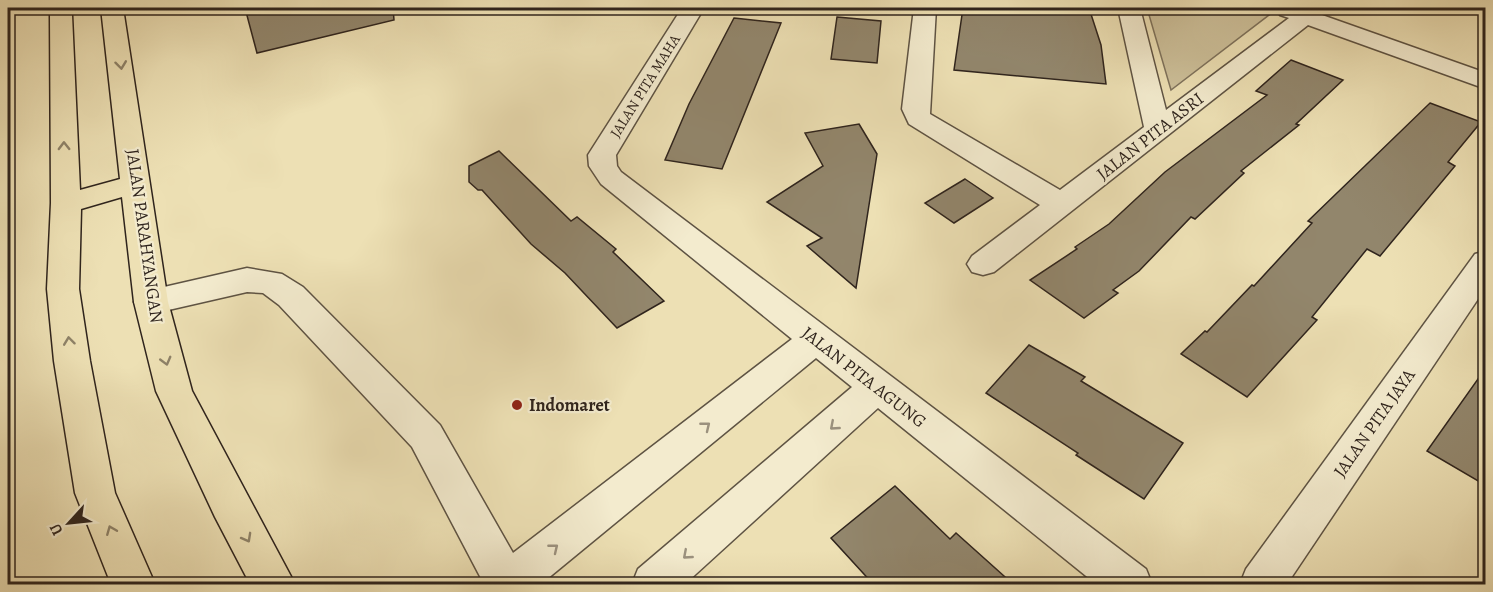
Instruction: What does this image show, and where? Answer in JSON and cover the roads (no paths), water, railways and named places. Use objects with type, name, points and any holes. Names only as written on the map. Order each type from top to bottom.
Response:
[{"type":"main road","points":[[58,8],[61,15],[66,203],[63,289],[72,360],[95,493],[133,585]]},
{"type":"main road","name":"JALAN PARAHYANGAN","points":[[112,8],[151,302],[174,391],[229,504],[273,585]]},
{"type":"main road","points":[[66,203],[136,184]]},
{"type":"street","name":"JALAN PITA MAHA","points":[[603,166],[602,155],[693,8]]},
{"type":"street","points":[[925,8],[915,109],[918,118],[1061,204]]},
{"type":"street","points":[[1129,8],[1158,129]]},
{"type":"street","points":[[1300,10],[1485,82]]},
{"type":"street","name":"JALAN PITA ASRI","points":[[983,264],[1158,129],[1300,10]]},
{"type":"street","name":"JALAN PITA AGUNG","points":[[603,166],[611,178],[1130,585]]},
{"type":"street","name":"JALAN PITA JAYA","points":[[1262,585],[1485,262]]},
{"type":"street","points":[[151,302],[247,280],[271,282],[291,296],[426,436],[508,585],[816,339]]},
{"type":"street","points":[[654,585],[878,387]]},
{"type":"place","name":"Indomaret","points":[[517,405]]}]
